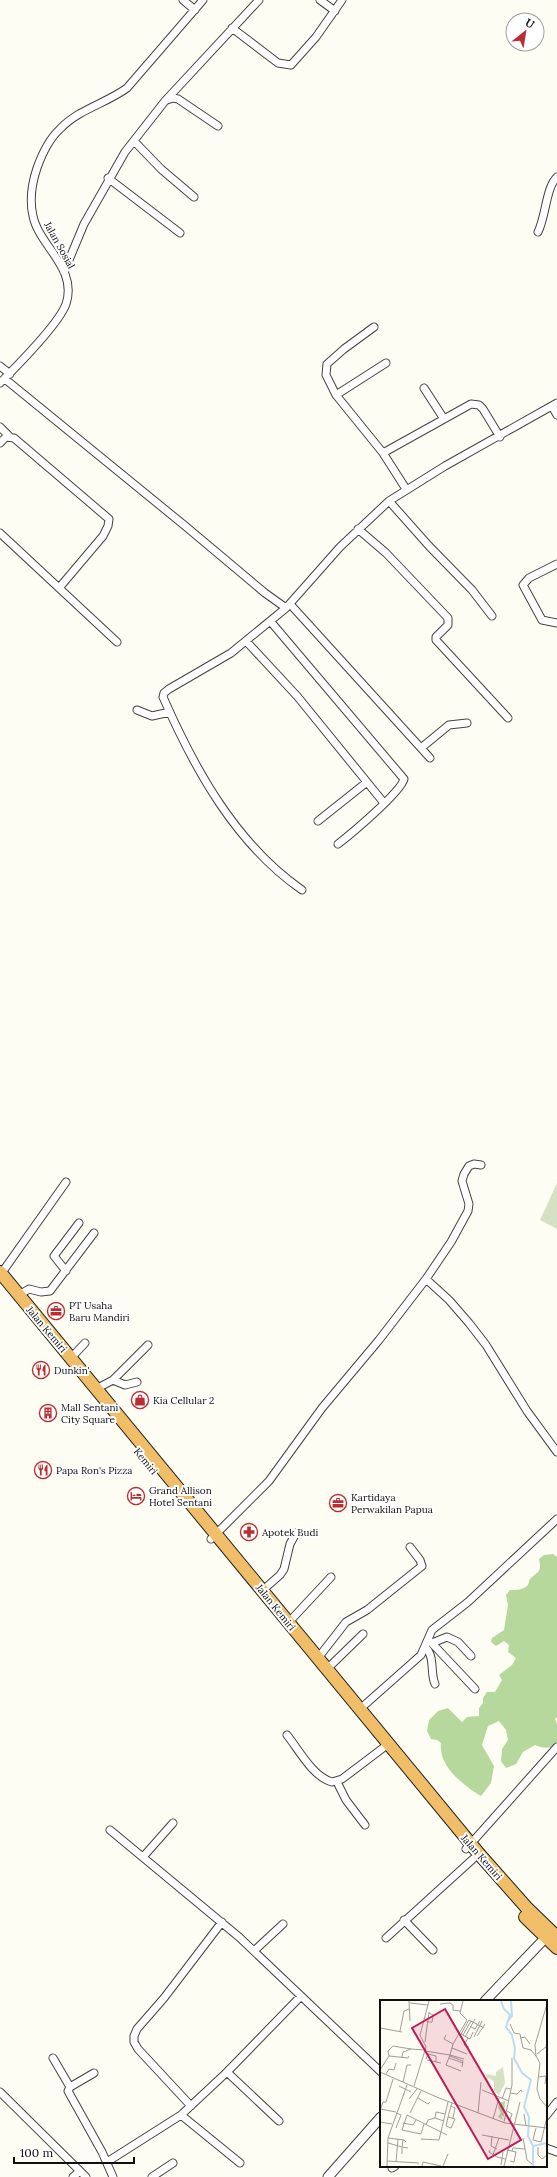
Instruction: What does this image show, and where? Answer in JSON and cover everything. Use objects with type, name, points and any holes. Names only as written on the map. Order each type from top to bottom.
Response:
[{"type":"highway","name":"Jalan Kemiri","points":[[0,1276],[19,1295],[213,1536],[263,1590],[289,1622],[312,1655],[383,1748],[470,1850],[553,1933],[557,1948]]},
{"type":"highway","name":"Kemiri","points":[[0,1276],[312,1655]]},
{"type":"highway","name":"Jalan Kemiri","points":[[312,1655],[326,1669],[360,1710],[470,1850]]},
{"type":"street","points":[[183,0],[195,10]]},
{"type":"street","name":"Jalan Sosial","points":[[5,379],[42,336],[66,304],[68,289],[64,272],[33,217],[31,195],[32,185],[38,164],[47,145],[60,129],[79,113],[127,88],[204,0]]},
{"type":"street","points":[[64,272],[84,224],[108,178],[134,141],[166,101],[259,0]]},
{"type":"street","points":[[320,0],[335,11]]},
{"type":"street","points":[[232,28],[278,63],[291,65],[316,37],[342,0]]},
{"type":"street","points":[[166,101],[173,98],[178,99],[218,126]]},
{"type":"street","points":[[134,141],[161,169],[194,197]]},
{"type":"street","points":[[538,232],[543,221],[550,186],[557,177]]},
{"type":"street","points":[[108,178],[180,233]]},
{"type":"street","points":[[374,327],[344,349],[327,364],[326,375],[336,395],[382,452],[406,489]]},
{"type":"street","points":[[336,395],[386,363]]},
{"type":"street","points":[[0,366],[5,379],[184,524],[260,589],[288,606],[430,758]]},
{"type":"street","points":[[424,388],[444,418]]},
{"type":"street","points":[[382,452],[471,404],[475,404],[483,409],[500,436]]},
{"type":"street","points":[[302,890],[277,872],[223,808],[197,766],[170,712],[163,697],[166,691],[198,674],[271,622],[288,606],[328,559],[389,500],[554,404],[557,415]]},
{"type":"street","points":[[0,427],[109,519],[108,526],[103,536],[59,588]]},
{"type":"street","points":[[0,443],[6,437],[10,437]]},
{"type":"street","points":[[389,500],[472,590],[492,616]]},
{"type":"street","points":[[358,529],[386,553],[448,618],[448,625],[436,637],[436,640],[508,718]]},
{"type":"street","points":[[0,533],[117,642]]},
{"type":"street","points":[[557,564],[529,578],[523,585],[542,620],[557,623]]},
{"type":"street","points":[[271,622],[403,776],[403,782],[384,803],[338,844]]},
{"type":"street","points":[[246,641],[297,696],[384,803]]},
{"type":"street","points":[[137,710],[152,716],[170,712]]},
{"type":"street","points":[[421,748],[449,725],[467,723]]},
{"type":"street","points":[[318,821],[367,782]]},
{"type":"street","points":[[213,1536],[266,1484],[322,1408],[375,1345],[426,1279],[451,1242],[468,1211],[469,1204],[462,1181],[464,1174],[469,1166],[474,1164],[481,1165]]},
{"type":"street","points":[[0,1276],[66,1182]]},
{"type":"street","points":[[66,1271],[54,1256],[79,1223]]},
{"type":"street","points":[[19,1295],[29,1289],[41,1292],[50,1291],[94,1233]]},
{"type":"street","points":[[426,1279],[460,1311],[474,1329],[527,1411],[557,1452]]},
{"type":"street","points":[[70,1358],[85,1343]]},
{"type":"street","points":[[96,1389],[113,1380],[148,1345]]},
{"type":"street","points":[[113,1380],[121,1384],[129,1385],[138,1382]]},
{"type":"street","points":[[360,1710],[421,1655],[430,1641],[432,1630],[468,1602],[557,1519]]},
{"type":"street","points":[[263,1590],[280,1575],[284,1569],[290,1544],[296,1533]]},
{"type":"street","points":[[312,1655],[346,1622],[367,1610],[422,1566],[420,1560],[410,1547]]},
{"type":"street","points":[[289,1622],[331,1578]]},
{"type":"street","points":[[326,1669],[363,1634]]},
{"type":"street","points":[[430,1641],[447,1637],[458,1642],[471,1656]]},
{"type":"street","points":[[430,1641],[475,1689]]},
{"type":"street","points":[[426,1648],[431,1654],[432,1677],[435,1684]]},
{"type":"street","points":[[287,1735],[323,1778],[332,1782],[337,1782],[383,1748]]},
{"type":"street","points":[[386,1938],[470,1850],[557,1747]]},
{"type":"street","points":[[337,1782],[346,1800],[365,1825]]},
{"type":"street","points":[[143,1857],[172,1823]]},
{"type":"street","points":[[110,1830],[222,1922],[380,2071]]},
{"type":"street","points":[[404,1920],[433,1950]]},
{"type":"street","points":[[191,2106],[158,2072],[138,2048],[134,2036],[137,2029],[164,1998],[222,1922]]},
{"type":"street","points":[[254,1951],[283,1924]]},
{"type":"street","points":[[486,2000],[553,1933]]},
{"type":"street","points":[[107,2162],[181,2115],[227,2072],[301,1996]]},
{"type":"street","points":[[53,2058],[70,2087],[68,2091],[114,2177]]},
{"type":"street","points":[[227,2072],[279,2121]]},
{"type":"street","points":[[70,2087],[94,2073]]},
{"type":"street","points":[[0,2092],[86,2177]]},
{"type":"street","points":[[547,2115],[557,2102]]},
{"type":"street","points":[[181,2115],[240,2164]]},
{"type":"street","points":[[328,2177],[380,2118]]},
{"type":"street","points":[[547,2148],[557,2152]]},
{"type":"street","points":[[152,2177],[173,2163]]},
{"type":"street","points":[[73,2177],[80,2171]]},
{"type":"green space","points":[[557,1183],[557,1229],[540,1220]]},
{"type":"green space","points":[[553,1554],[557,1557],[557,1717],[555,1719],[557,1724],[557,1743],[549,1748],[543,1748],[535,1745],[523,1752],[516,1764],[506,1768],[501,1761],[502,1749],[508,1740],[506,1730],[499,1721],[488,1726],[482,1745],[494,1766],[491,1783],[481,1796],[460,1781],[448,1767],[441,1751],[441,1743],[437,1740],[431,1739],[427,1731],[429,1720],[438,1711],[448,1708],[462,1722],[467,1717],[479,1716],[479,1708],[483,1703],[483,1698],[487,1692],[495,1692],[502,1680],[499,1675],[512,1665],[516,1658],[508,1652],[509,1645],[504,1641],[496,1646],[491,1642],[492,1638],[504,1630],[508,1605],[506,1595],[510,1590],[517,1590],[526,1587],[530,1579],[540,1569],[539,1559],[544,1555]]},
{"type":"place","name":"PT Usaha Baru Mandiri","points":[[56,1311]]},
{"type":"place","name":"Dunkin'","points":[[41,1370]]},
{"type":"place","name":"Kia Cellular 2","points":[[140,1400]]},
{"type":"place","name":"Mall Sentani City Square","points":[[48,1413]]},
{"type":"place","name":"Papa Ron's Pizza","points":[[43,1470]]},
{"type":"place","name":"Grand Allison Hotel Sentani","points":[[136,1496]]},
{"type":"place","name":"Kartidaya Perwakilan Papua","points":[[338,1503]]},
{"type":"place","name":"Apotek Budi","points":[[249,1532]]}]
